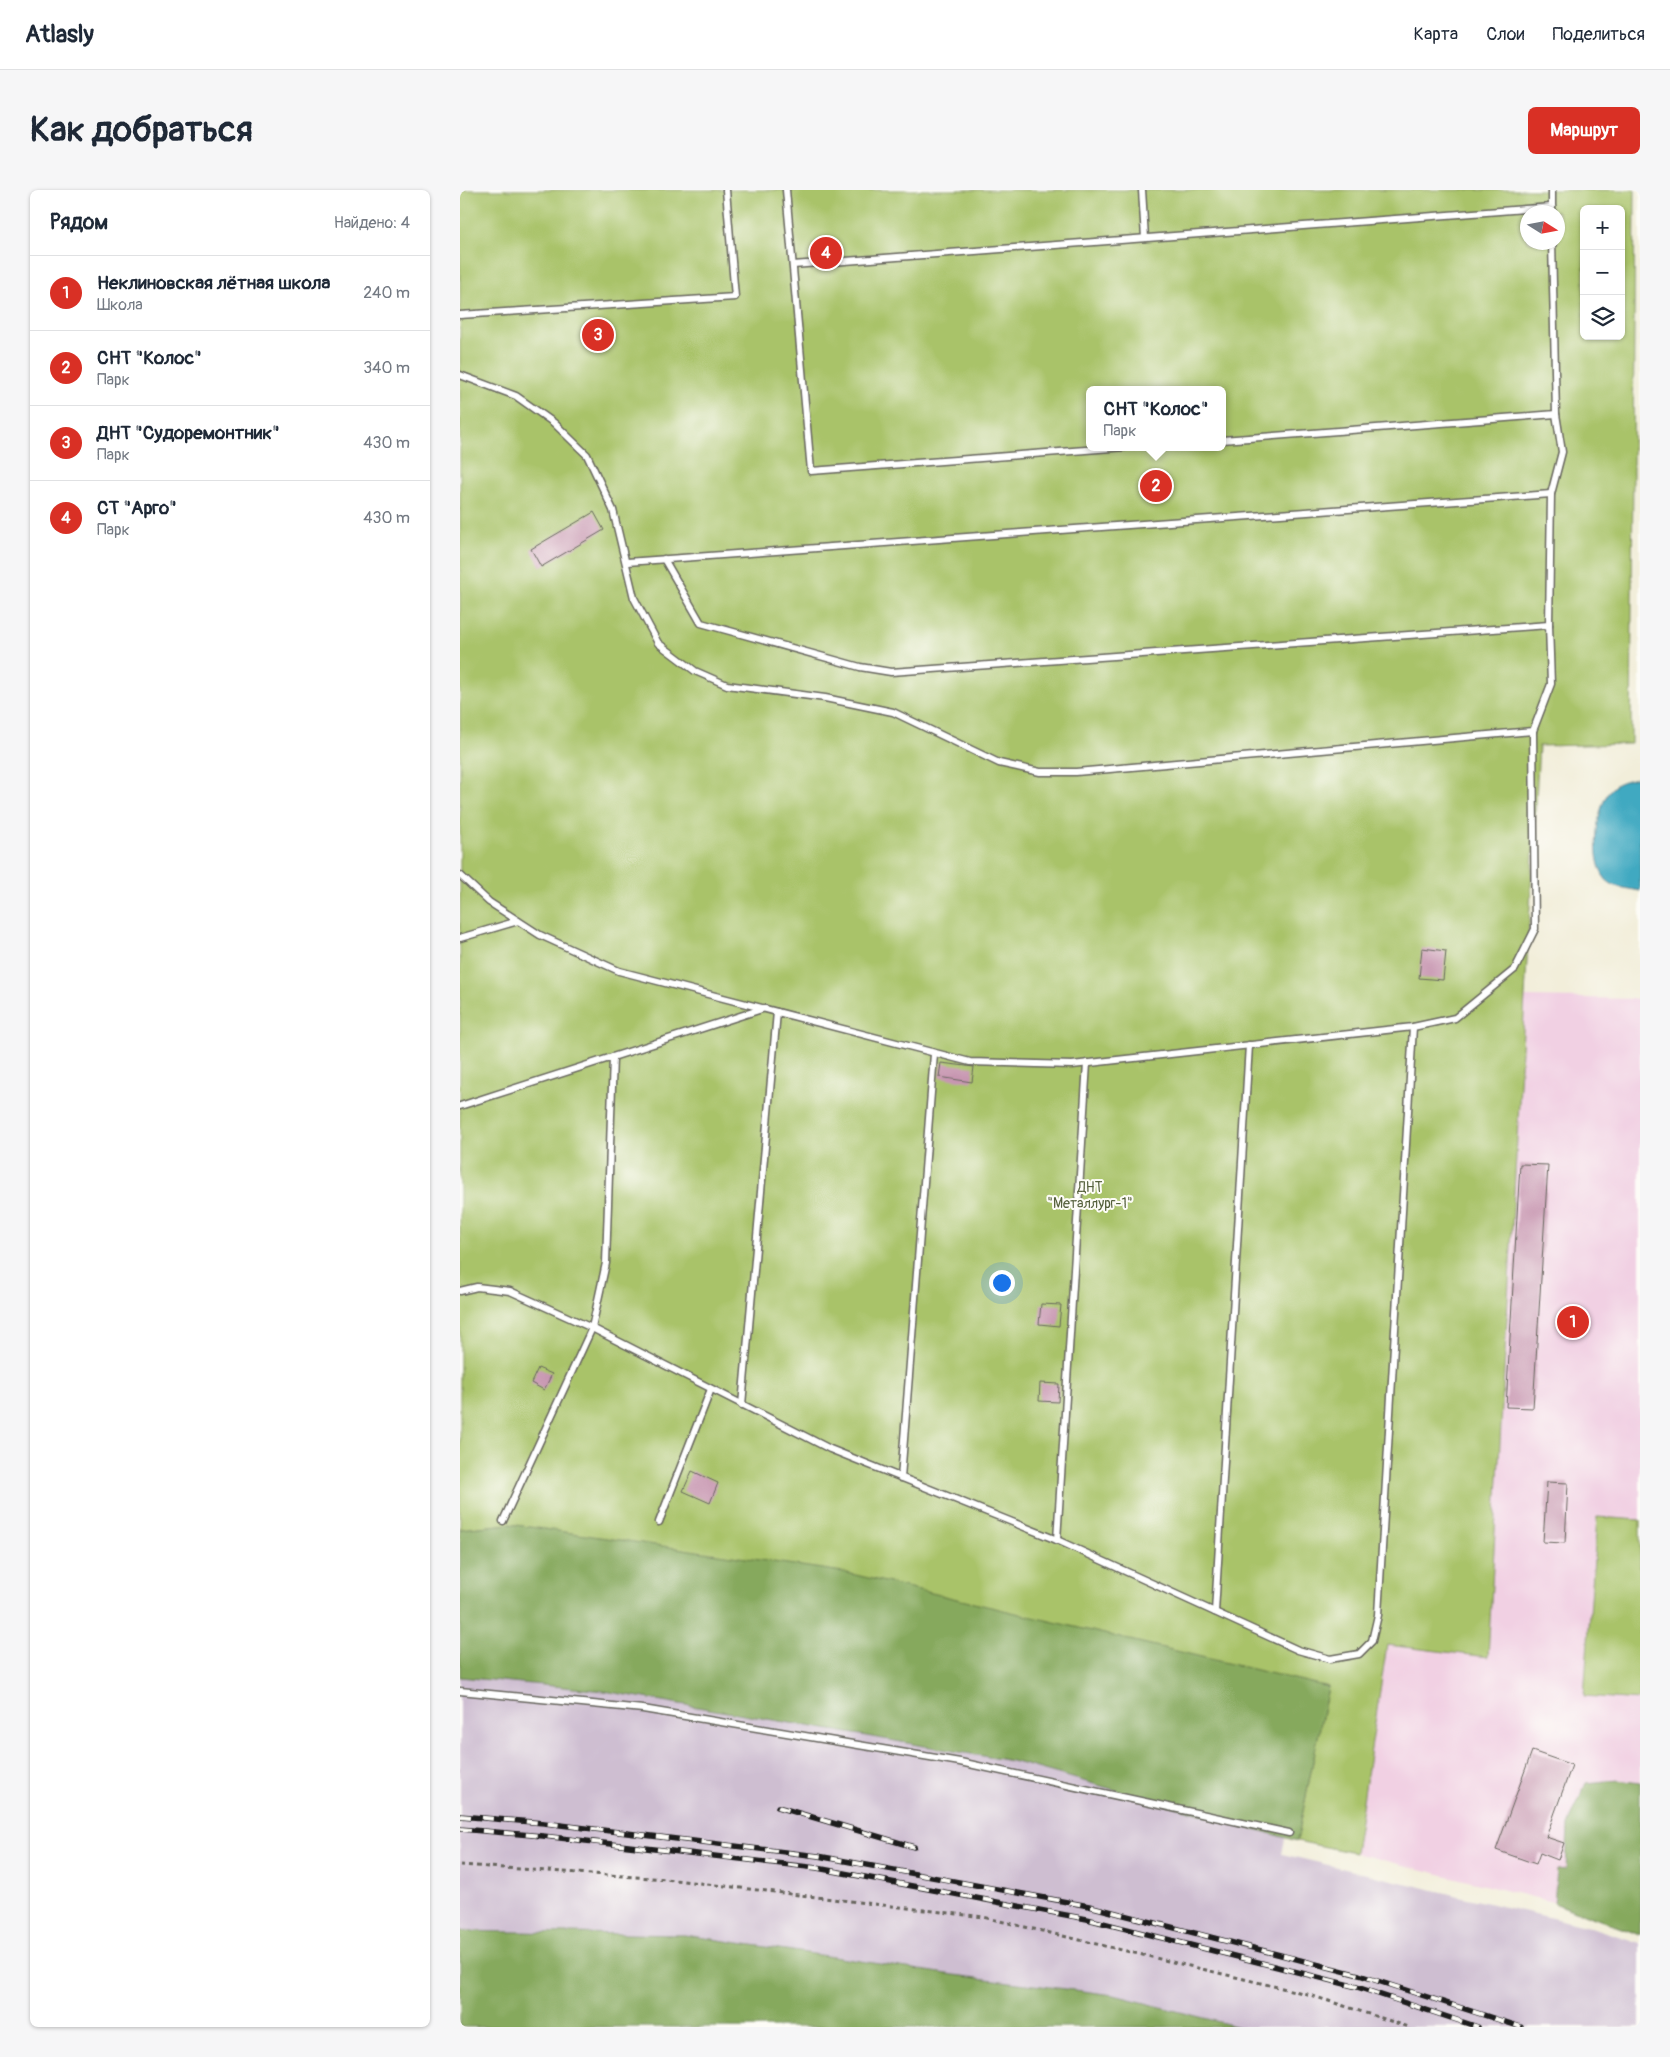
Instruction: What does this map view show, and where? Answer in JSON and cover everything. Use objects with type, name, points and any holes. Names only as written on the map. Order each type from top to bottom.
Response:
[{"type":"lane","points":[[460,315],[735,297],[726,190]]},
{"type":"lane","points":[[786,190],[811,471],[1086,450]]},
{"type":"lane","points":[[1142,190],[1145,238]]},
{"type":"lane","points":[[1552,190],[1552,205]]},
{"type":"lane","points":[[793,265],[1520,212]]},
{"type":"lane","points":[[460,875],[489,902],[540,935],[619,971],[970,1062],[1072,1065],[1413,1027],[1455,1018],[1515,969],[1534,929],[1533,731],[1551,684],[1551,494],[1562,452],[1556,414],[1552,250]]},
{"type":"lane","points":[[460,376],[516,396],[554,423],[587,455],[613,510],[627,562],[634,598],[658,643],[695,671],[727,685],[825,698],[893,712],[999,763],[1040,772],[1076,772],[1533,731]]},
{"type":"lane","points":[[1226,440],[1556,414]]},
{"type":"lane","points":[[627,562],[1551,494]]},
{"type":"lane","points":[[664,559],[701,622],[860,667],[891,672],[1550,625]]},
{"type":"lane","points":[[460,938],[518,921]]},
{"type":"lane","points":[[460,1106],[763,1009]]},
{"type":"lane","points":[[742,1405],[777,1012]]},
{"type":"lane","points":[[460,1291],[476,1287],[510,1291],[592,1328],[830,1449],[1056,1540],[1298,1650],[1330,1659],[1359,1654],[1372,1641],[1378,1615],[1413,1027]]},
{"type":"lane","points":[[1215,1612],[1249,1045]]},
{"type":"lane","points":[[901,1478],[934,1054]]},
{"type":"lane","points":[[503,1521],[592,1328],[606,1263],[613,1057]]},
{"type":"lane","points":[[1056,1540],[1087,1063]]},
{"type":"lane","points":[[659,1522],[711,1389]]},
{"type":"lane","points":[[460,1691],[643,1709],[960,1762],[1288,1834]]},
{"type":"path","points":[[460,1865],[666,1880],[982,1917],[1307,1994],[1409,2027]]},
{"type":"shaded area","points":[[1525,997],[1640,999],[1640,1924],[1355,1853],[1387,1645],[1488,1657]]},
{"type":"shaded area","points":[[460,1552],[1298,1773],[1282,1854],[1590,1927],[1640,1943],[1640,2027],[460,2027]]},
{"type":"green space","name":"ДНТ \"Металлург-1\"","points":[[460,190],[1635,190],[1631,744],[1539,746],[1488,1657],[1387,1645],[1355,1853],[1297,1841],[1328,1687],[510,1524],[460,1529]]},
{"type":"green space","points":[[1597,1517],[1640,1520],[1640,1700],[1584,1696]]},
{"type":"green space","points":[[509,1524],[843,1572],[1328,1687],[1297,1841],[1012,1761],[604,1691],[460,1677],[460,1529]]},
{"type":"green space","points":[[1618,1780],[1640,1783],[1640,1935],[1554,1903],[1557,1870],[1566,1869],[1568,1825],[1586,1783]]},
{"type":"green space","points":[[460,1931],[685,1935],[954,1975],[1114,1995],[1239,2027],[460,2027]]},
{"type":"water","points":[[1640,777],[1640,891],[1613,885],[1603,875],[1599,864],[1597,835],[1602,806],[1607,794],[1617,784]]},
{"type":"building","points":[[594,512],[604,530],[541,567],[531,549]]},
{"type":"building","points":[[1422,948],[1446,951],[1443,980],[1419,978]]},
{"type":"building","points":[[941,1063],[974,1067],[972,1082],[939,1077]]},
{"type":"building","points":[[1520,1164],[1548,1165],[1533,1408],[1506,1407]]},
{"type":"building","points":[[1041,1304],[1061,1305],[1059,1326],[1039,1324]]},
{"type":"building","points":[[538,1368],[552,1374],[544,1390],[531,1383]]},
{"type":"building","points":[[1040,1383],[1059,1384],[1058,1402],[1039,1401]]},
{"type":"building","points":[[692,1471],[718,1483],[710,1503],[683,1491]]},
{"type":"building","points":[[1547,1482],[1568,1483],[1565,1543],[1543,1542]]},
{"type":"building","points":[[1532,1751],[1572,1765],[1546,1837],[1564,1843],[1558,1860],[1540,1853],[1536,1864],[1496,1850]]},
{"type":"railway","points":[[778,1807],[914,1847]]},
{"type":"railway","points":[[460,1816],[544,1823],[818,1856],[1089,1906],[1359,1975],[1521,2027]]},
{"type":"railway","points":[[460,1829],[543,1836],[817,1868],[1087,1919],[1357,1987],[1478,2027]]},
{"type":"place","name":"СТ \"Арго\"","points":[[826,253]]},
{"type":"place","name":"ДНТ \"Судоремонтник\"","points":[[598,335]]},
{"type":"place","name":"СНТ \"Колос\"","points":[[1156,486]]},
{"type":"place","name":"Неклиновская лётная школа","points":[[1573,1322]]}]
